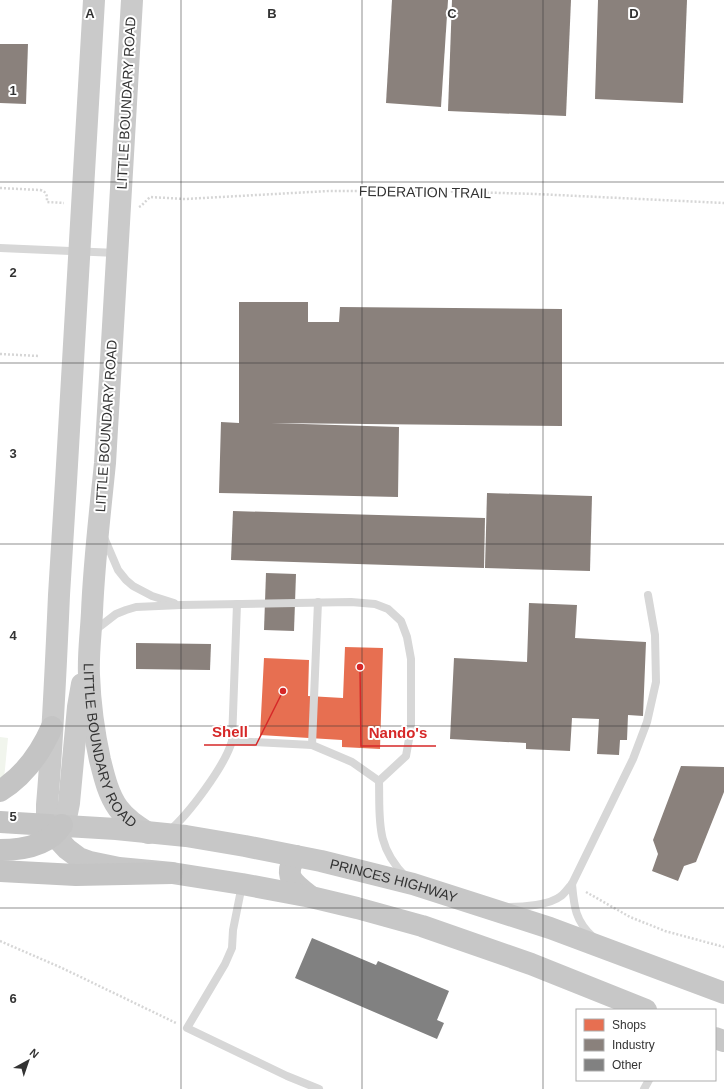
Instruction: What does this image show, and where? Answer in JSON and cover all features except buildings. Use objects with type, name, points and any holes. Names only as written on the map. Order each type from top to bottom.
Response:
[{"type":"highway","points":[[0,791],[14,781],[30,763],[43,745],[52,727]]},
{"type":"highway","points":[[0,822],[55,828]]},
{"type":"highway","points":[[0,850],[28,848],[47,840],[55,828]]},
{"type":"highway","points":[[55,828],[67,849],[76,856],[96,864],[172,873],[242,884],[311,897],[357,908],[422,926],[531,964],[644,1009]]},
{"type":"highway","name":"PRINCES HIGHWAY","points":[[55,828],[157,833],[186,836],[321,861],[413,884],[550,928],[724,993]]},
{"type":"highway","points":[[296,856],[290,868],[290,876],[294,882],[311,897]]},
{"type":"highway","points":[[0,871],[76,874],[172,873]]},
{"type":"main road","points":[[89,656],[83,678],[78,707],[69,809],[55,828],[47,816],[47,804],[94,0]]},
{"type":"main road","name":"LITTLE BOUNDARY ROAD","points":[[132,0],[105,463],[98,524],[89,656],[90,688],[95,736],[105,778],[114,802],[120,811],[131,821],[157,833]]},
{"type":"lane","points":[[0,248],[118,253]]},
{"type":"lane","points":[[98,524],[123,578],[133,586],[152,596],[181,605]]},
{"type":"lane","points":[[488,908],[524,906],[544,903],[560,897],[572,884],[633,759],[647,722],[656,682],[655,635],[648,595]]},
{"type":"lane","points":[[312,745],[318,602]]},
{"type":"lane","points":[[91,634],[116,614],[136,607],[351,602],[375,604],[388,609],[401,621],[407,637],[411,659],[411,728],[406,756],[379,781],[380,825],[386,852],[395,866],[413,884]]},
{"type":"lane","points":[[157,833],[186,813],[202,793],[226,755],[232,741],[237,604]]},
{"type":"lane","points":[[232,741],[312,745],[352,762],[379,781]]},
{"type":"lane","points":[[242,884],[233,930],[232,948],[225,964],[188,1028],[287,1076],[320,1089]]},
{"type":"lane","points":[[572,884],[573,901],[581,924],[587,932],[610,951]]},
{"type":"path","points":[[0,188],[40,190],[44,191],[47,195],[47,202],[67,203]]},
{"type":"path","name":"FEDERATION TRAIL","points":[[134,207],[141,206],[150,197],[185,199],[337,191],[432,191],[536,194],[724,203]]},
{"type":"path","points":[[0,354],[39,356]]},
{"type":"path","points":[[572,884],[630,917],[666,931],[724,947]]},
{"type":"path","points":[[0,941],[62,968],[188,1028]]},
{"type":"shaded area","points":[[0,737],[8,738],[4,779],[0,782]]},
{"type":"place","name":"Nando's","points":[[360,667]]},
{"type":"place","name":"Shell","points":[[283,691]]}]
